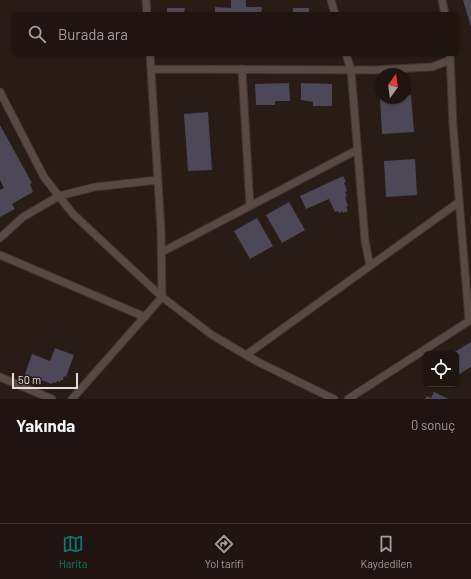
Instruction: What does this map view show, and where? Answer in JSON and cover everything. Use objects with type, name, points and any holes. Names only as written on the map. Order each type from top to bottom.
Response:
[{"type":"street","points":[[146,0],[147,12]]},
{"type":"street","points":[[330,0],[334,12]]},
{"type":"street","points":[[442,0],[445,12]]},
{"type":"street","points":[[72,399],[162,297],[162,252],[150,56]]},
{"type":"street","points":[[347,56],[351,70],[364,241],[370,266]]},
{"type":"street","points":[[151,69],[375,70],[432,66],[450,57],[453,124],[469,321],[348,399]]},
{"type":"street","points":[[242,70],[250,206]]},
{"type":"street","points":[[0,92],[44,178],[73,214],[162,297],[212,335],[246,355],[334,399]]},
{"type":"street","points":[[162,252],[357,150]]},
{"type":"street","points":[[0,238],[23,217],[59,196],[95,187],[158,180]]},
{"type":"street","points":[[246,355],[459,202]]},
{"type":"street","points":[[0,255],[145,317]]},
{"type":"street","points":[[0,377],[52,399]]},
{"type":"building","points":[[231,0],[246,0],[246,7],[262,7],[261,12],[215,12],[215,7],[231,8]]},
{"type":"building","points":[[463,0],[471,0],[471,27]]},
{"type":"building","points":[[167,8],[185,8],[184,12],[167,12]]},
{"type":"building","points":[[293,8],[309,8],[309,12],[293,12]]},
{"type":"building","points":[[289,83],[290,101],[275,101],[275,105],[256,105],[255,84]]},
{"type":"building","points":[[301,83],[332,84],[332,106],[313,106],[313,102],[301,100]]},
{"type":"building","points":[[411,95],[414,132],[382,134],[380,104],[411,104]]},
{"type":"building","points":[[208,112],[212,170],[188,171],[184,114]]},
{"type":"building","points":[[0,125],[32,183],[30,184],[33,192],[12,204],[15,209],[0,217],[0,190],[4,188],[0,180]]},
{"type":"building","points":[[415,159],[417,195],[386,197],[384,161]]},
{"type":"building","points":[[343,176],[346,182],[344,183],[347,191],[345,192],[347,196],[345,197],[348,211],[343,213],[343,211],[339,213],[338,211],[335,212],[329,199],[306,209],[300,196]]},
{"type":"building","points":[[289,202],[305,230],[282,243],[266,215]]},
{"type":"building","points":[[257,218],[273,246],[250,259],[234,231]]},
{"type":"building","points":[[471,342],[471,367],[459,374],[459,351],[456,351]]},
{"type":"building","points":[[55,348],[74,355],[66,377],[64,376],[63,380],[60,382],[57,381],[56,383],[53,382],[52,384],[25,374],[32,354],[50,361]]},
{"type":"building","points":[[434,392],[449,399],[425,399],[427,396],[431,398]]}]
